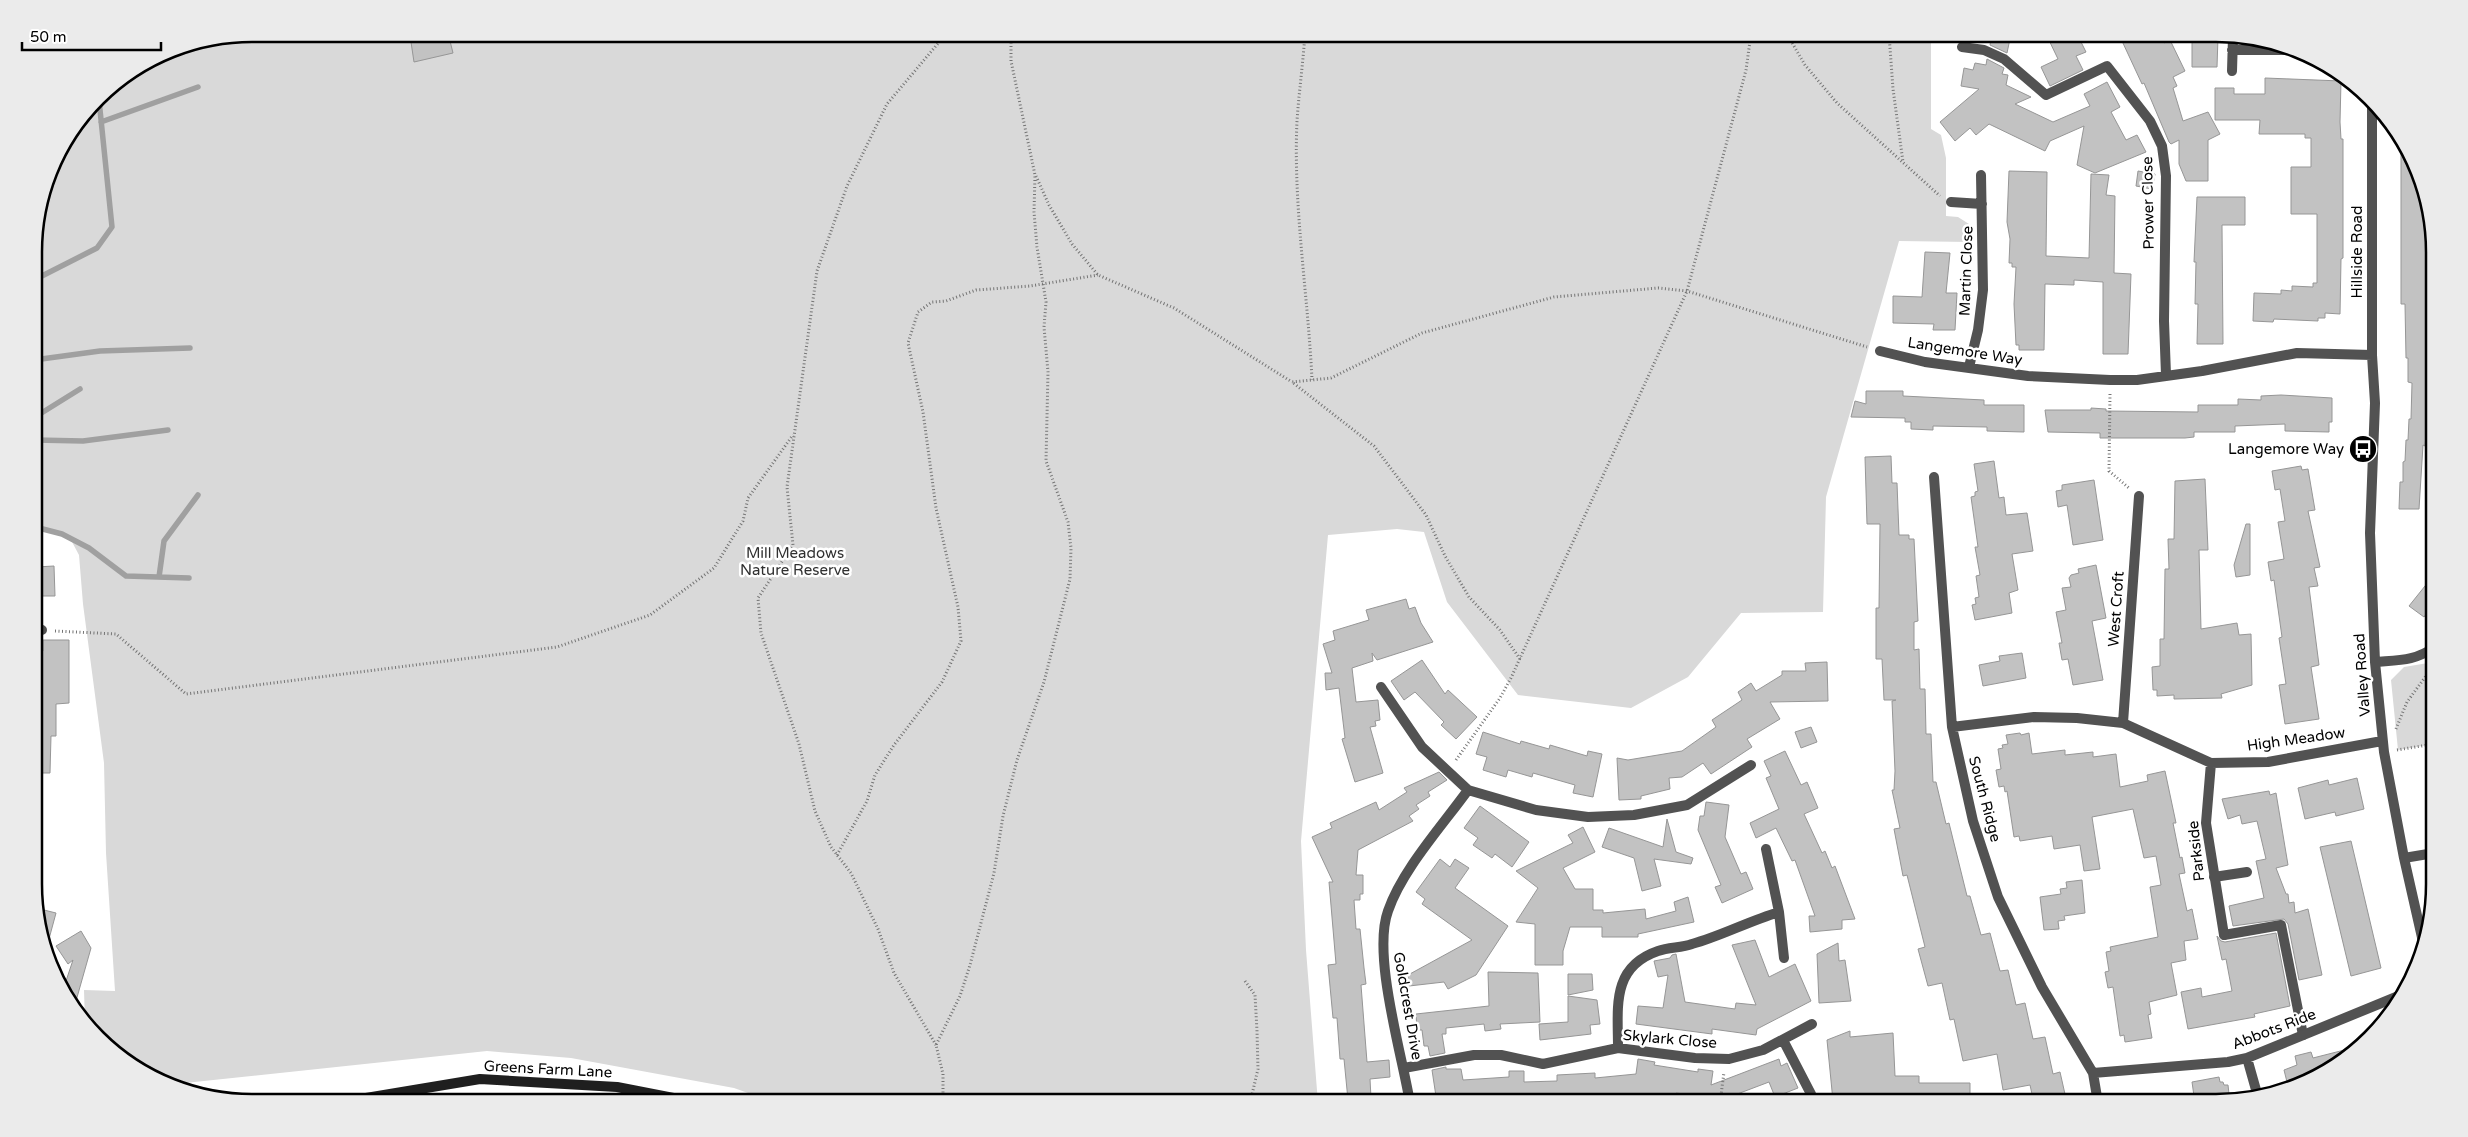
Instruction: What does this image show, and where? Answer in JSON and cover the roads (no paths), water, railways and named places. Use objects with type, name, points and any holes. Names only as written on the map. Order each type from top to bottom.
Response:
[{"type":"street","points":[[2232,43],[2232,71]]},
{"type":"street","name":"Prower Close","points":[[1962,47],[1984,50],[2004,59],[2046,95],[2107,66],[2150,121],[2162,146],[2166,176],[2164,321],[2166,375]]},
{"type":"street","points":[[2232,50],[2270,50]]},
{"type":"street","name":"Hillside Road","points":[[2372,113],[2372,355],[2375,403]]},
{"type":"street","name":"Martin Close","points":[[1969,368],[1978,330],[1983,290],[1981,175]]},
{"type":"street","name":"Martin Close","points":[[1952,202],[1982,204]]},
{"type":"street","name":"Langemore Way","points":[[1880,351],[1925,362],[2028,376],[2110,380],[2137,380],[2202,371],[2297,353],[2372,355]]},
{"type":"street","name":"Valley Road","points":[[2375,403],[2370,533],[2375,662],[2383,747],[2404,858],[2420,929]]},
{"type":"street","name":"South Ridge","points":[[1934,477],[1952,727],[1973,821],[1998,897],[2042,987],[2093,1073],[2096,1094]]},
{"type":"street","name":"West Croft","points":[[2123,723],[2139,496]]},
{"type":"street","points":[[2375,662],[2409,659],[2426,654]]},
{"type":"street","points":[[1381,687],[1422,747],[1468,790],[1536,810],[1588,817],[1634,815],[1687,805],[1751,765]]},
{"type":"street","name":"High Meadow","points":[[1952,727],[2034,717],[2077,718],[2123,723],[2211,763],[2268,762],[2383,747]]},
{"type":"street","name":"Parkside","points":[[2211,763],[2206,823],[2224,935],[2281,925],[2303,1034]]},
{"type":"street","name":"Goldcrest Drive","points":[[1408,1094],[1382,945],[1387,912],[1400,883],[1468,790]]},
{"type":"street","points":[[1766,848],[1779,912],[1784,958]]},
{"type":"street","points":[[2404,858],[2426,854]]},
{"type":"street","points":[[2214,877],[2247,872]]},
{"type":"street","points":[[1618,1048],[1618,996],[1622,979],[1634,964],[1660,950],[1693,944],[1779,912]]},
{"type":"street","name":"Abbots Ride","points":[[2093,1073],[2228,1062],[2247,1058],[2391,999]]},
{"type":"street","name":"Skylark Close","points":[[1404,1068],[1474,1055],[1501,1054],[1543,1064],[1618,1048],[1695,1058],[1726,1059],[1750,1055],[1812,1024]]},
{"type":"street","points":[[1783,1040],[1811,1094]]},
{"type":"street","points":[[2247,1058],[2256,1090]]},
{"type":"street","name":"Greens Farm Lane","points":[[390,1094],[480,1079],[617,1088],[650,1094]]},
{"type":"waterway","points":[[101,122],[198,87]]},
{"type":"waterway","points":[[42,276],[97,248],[112,227],[100,109]]},
{"type":"waterway","points":[[42,359],[100,351],[190,348]]},
{"type":"waterway","points":[[42,413],[80,389]]},
{"type":"waterway","points":[[42,440],[83,441],[168,430]]},
{"type":"waterway","points":[[159,577],[164,541],[198,495]]},
{"type":"waterway","points":[[42,529],[62,534],[89,548],[126,576],[189,578]]},
{"type":"place","name":"Langemore Way","points":[[2363,449]]},
{"type":"park label","name":"Mill Meadows Nature Reserve","points":[[795,562]]}]
